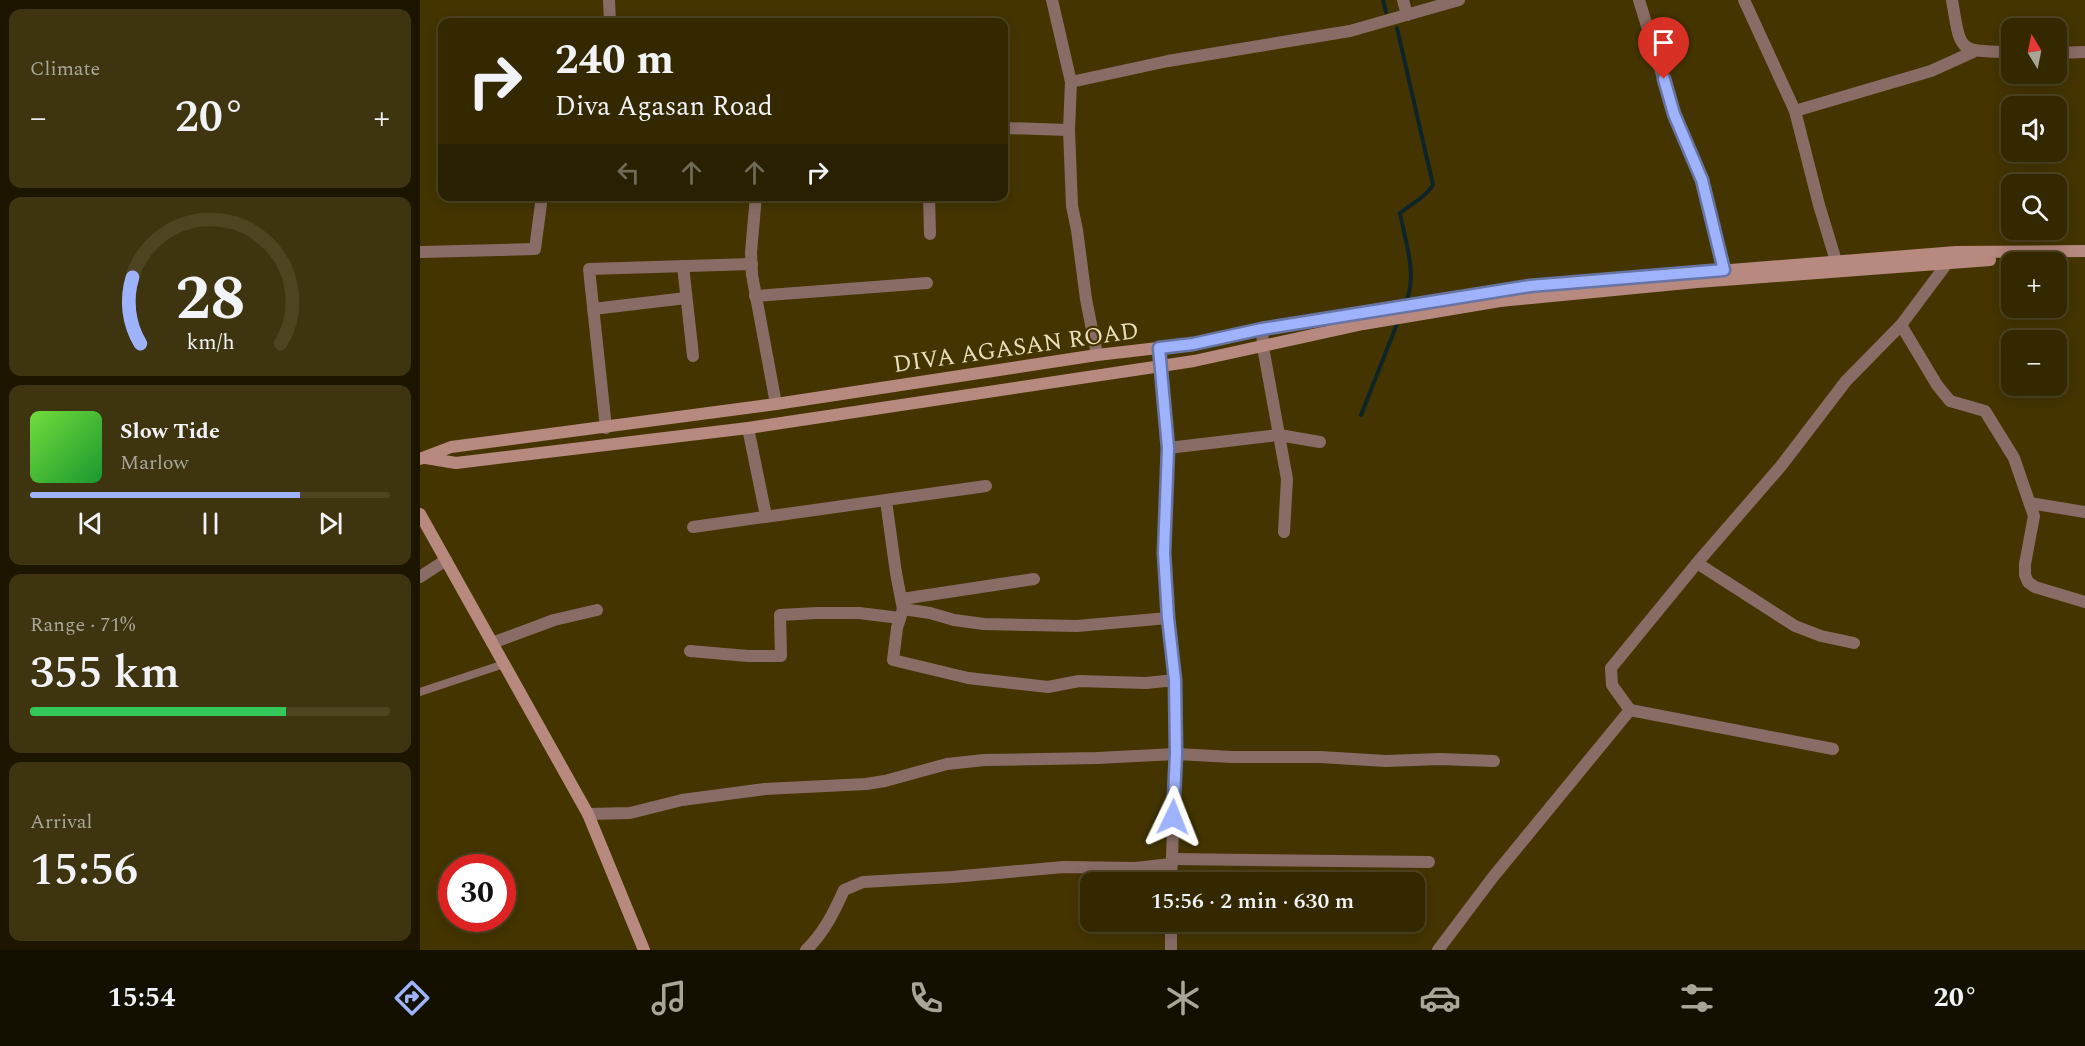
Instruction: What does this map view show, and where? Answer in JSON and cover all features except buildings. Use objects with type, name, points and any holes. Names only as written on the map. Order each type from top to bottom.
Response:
[{"type":"street","points":[[609,0],[610,18]]},
{"type":"street","points":[[1052,0],[1071,82],[1069,130],[1072,206],[1097,355]]},
{"type":"street","points":[[1402,0],[1407,15]]},
{"type":"street","points":[[1071,82],[1168,61],[1350,31],[1459,0]]},
{"type":"street","points":[[1639,0],[1674,114],[1702,180],[1724,270]]},
{"type":"street","points":[[1744,0],[1795,111],[1836,261]]},
{"type":"street","points":[[1952,0],[1958,38],[1973,52]]},
{"type":"street","points":[[1795,111],[1931,72],[1973,52],[2001,52]]},
{"type":"street","points":[[2067,53],[2085,52]]},
{"type":"street","points":[[1008,128],[1069,130]]},
{"type":"street","points":[[420,252],[536,249],[541,201]]},
{"type":"street","points":[[756,201],[752,264],[755,296],[776,405]]},
{"type":"street","points":[[929,201],[930,234]]},
{"type":"street","name":"DIVA AGASAN ROAD","points":[[423,459],[452,447],[606,428],[699,413],[776,405],[1097,355],[1193,344],[1262,329],[1530,286],[1956,252],[2085,251]]},
{"type":"street","points":[[1833,749],[1630,710],[1612,686],[1611,668],[1697,563],[1781,466],[1846,381],[1900,325],[1956,252]]},
{"type":"street","points":[[423,459],[456,463],[748,428],[1161,366],[1363,324],[1500,301],[1697,282],[1980,260],[2085,259]]},
{"type":"street","points":[[606,428],[589,269],[752,264]]},
{"type":"street","points":[[683,266],[693,356]]},
{"type":"street","points":[[755,296],[927,283]]},
{"type":"street","points":[[594,309],[686,298]]},
{"type":"street","points":[[1900,325],[1937,386],[1950,401],[1985,411],[2014,458],[2034,516],[2025,564],[2025,575],[2028,582],[2035,587],[2085,602]]},
{"type":"street","points":[[1262,329],[1263,346],[1287,479],[1284,532]]},
{"type":"street","points":[[1159,348],[1168,448],[1164,553],[1175,680],[1176,754],[1171,872]]},
{"type":"street","points":[[748,428],[766,516]]},
{"type":"street","points":[[1168,448],[1279,435],[1320,442]]},
{"type":"street","points":[[693,527],[986,486]]},
{"type":"street","points":[[886,501],[902,609],[893,660],[968,678],[1048,687],[1079,681],[1146,683],[1175,680]]},
{"type":"street","points":[[2030,503],[2085,512]]},
{"type":"street","points":[[420,514],[588,814],[644,950]]},
{"type":"street","points":[[420,577],[446,560]]},
{"type":"street","points":[[1697,563],[1795,626],[1821,636],[1854,644]]},
{"type":"street","points":[[690,651],[747,656],[781,656],[780,615],[817,612],[858,613],[902,609],[1034,579]]},
{"type":"street","points":[[902,609],[984,624],[1077,626],[1168,618]]},
{"type":"street","points":[[492,643],[554,620],[597,610]]},
{"type":"street","points":[[1438,950],[1493,878],[1630,710]]},
{"type":"street","points":[[588,814],[630,813],[682,800],[765,789],[866,784],[947,764],[984,760],[1176,754],[1386,761],[1440,759],[1494,761]]},
{"type":"street","points":[[806,950],[821,933],[844,890],[864,882],[1064,867],[1136,868],[1171,861],[1429,862]]},
{"type":"street","points":[[1171,932],[1171,950]]},
{"type":"lane","points":[[420,692],[504,664]]},
{"type":"waterway","points":[[1383,0],[1386,12]]},
{"type":"waterway","points":[[1397,28],[1433,185],[1422,197],[1400,213],[1411,278],[1407,299]]},
{"type":"waterway","points":[[1361,415],[1397,324]]},
{"type":"route","points":[[1173,817],[1176,754],[1175,680],[1164,553],[1168,448],[1159,348],[1530,286],[1724,270],[1702,180],[1674,114],[1664,79]]}]
